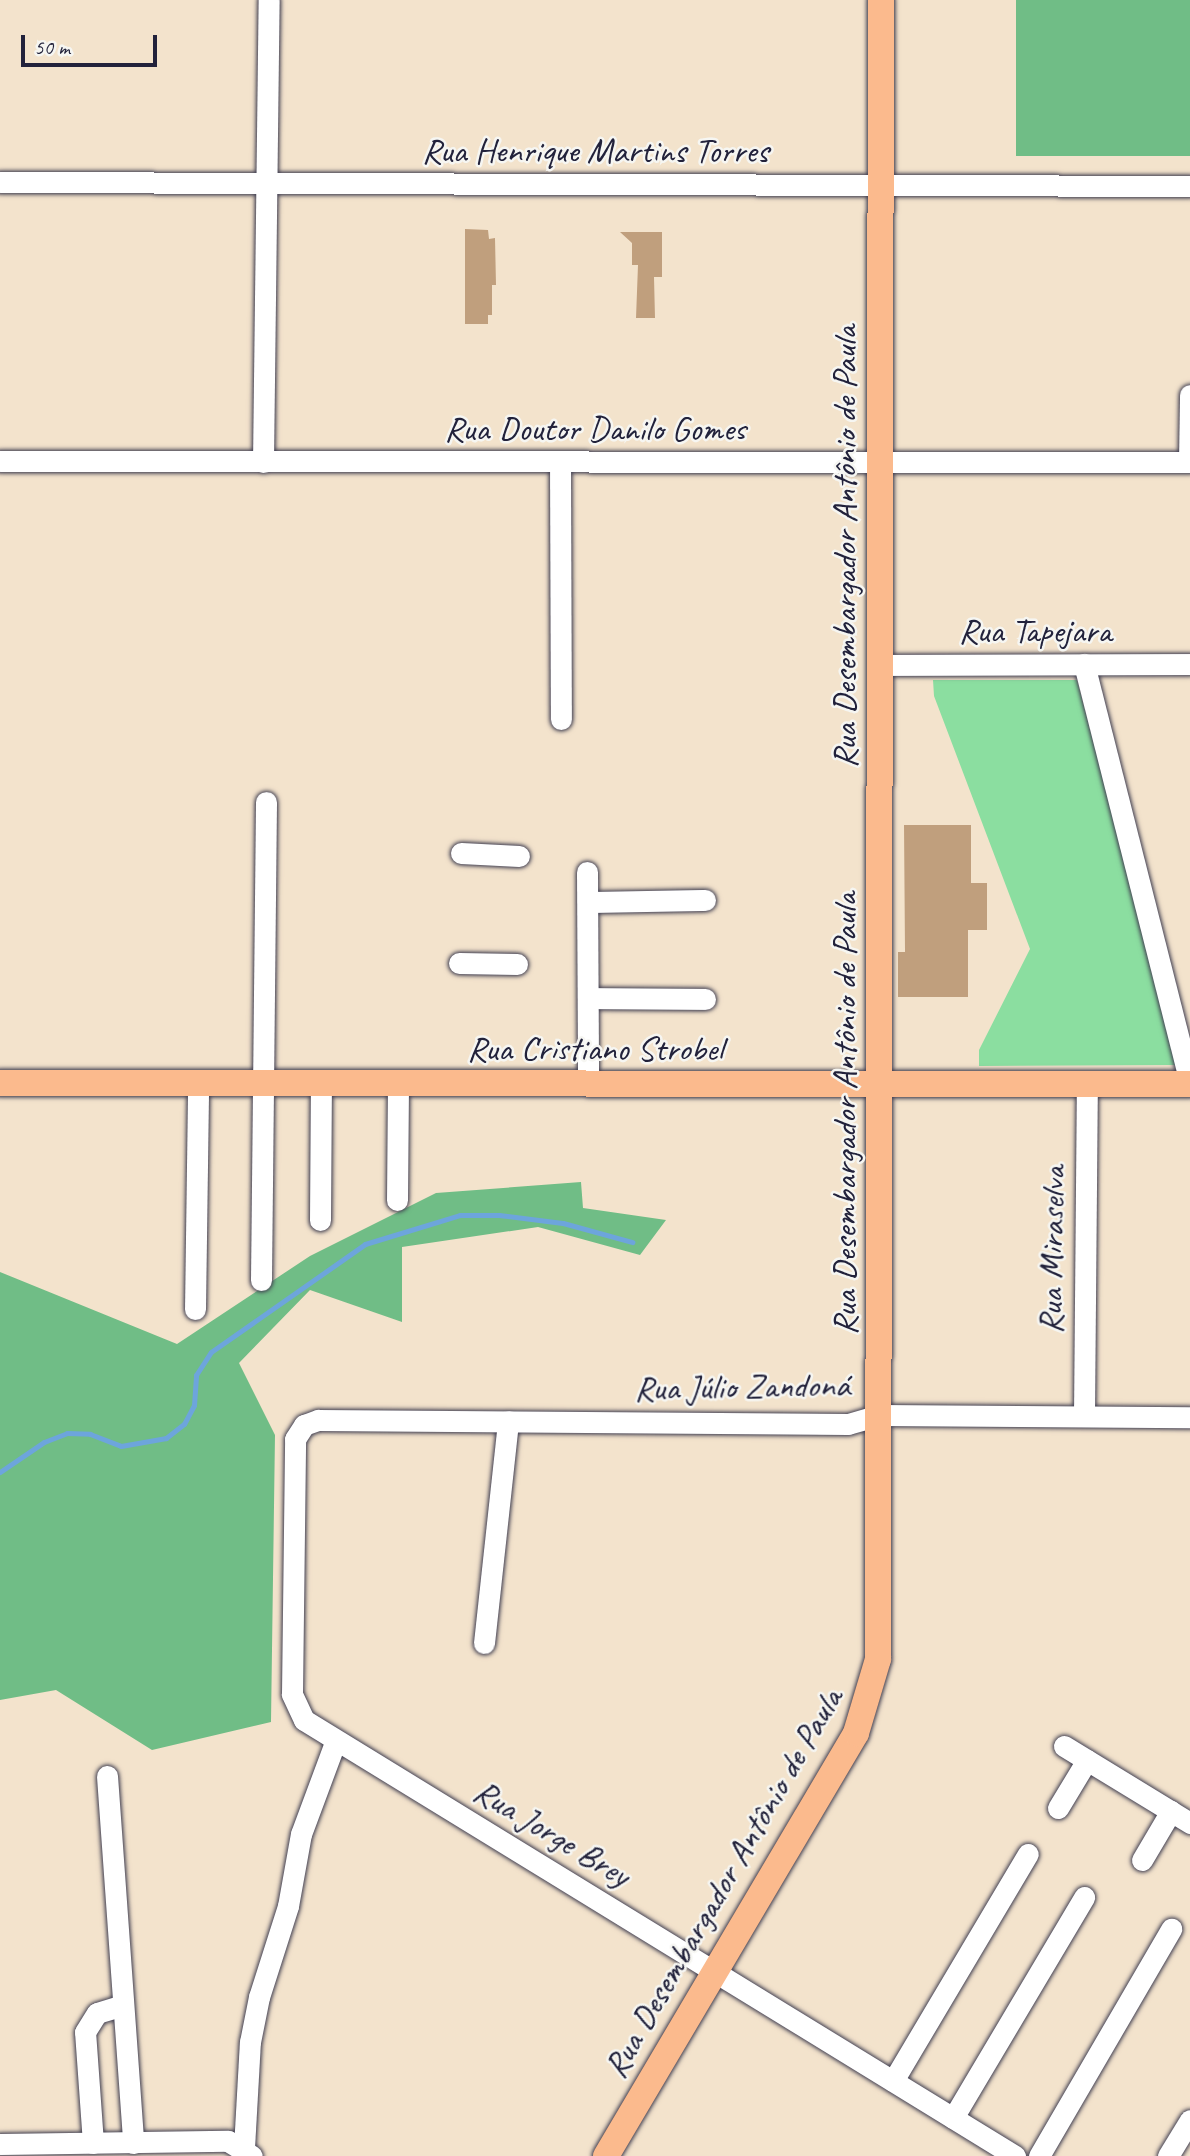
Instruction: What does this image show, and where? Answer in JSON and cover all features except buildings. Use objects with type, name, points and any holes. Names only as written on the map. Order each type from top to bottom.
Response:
[{"type":"main road","name":"Rua Desembargador Antônio de Paula","points":[[606,2156],[866,1710],[879,1647],[881,0]]},
{"type":"main road","name":"Rua Cristiano Strobel","points":[[0,1083],[1190,1083]]},
{"type":"street","points":[[263,462],[269,0]]},
{"type":"street","name":"Rua Henrique Martins Torres","points":[[0,182],[1190,186]]},
{"type":"street","points":[[1190,395],[1190,463]]},
{"type":"street","name":"Rua Doutor Danilo Gomes","points":[[0,461],[1190,463]]},
{"type":"street","points":[[560,461],[561,719]]},
{"type":"street","points":[[1084,664],[1190,1083]]},
{"type":"street","name":"Rua Tapejara","points":[[880,665],[1190,664]]},
{"type":"street","points":[[261,1280],[266,802]]},
{"type":"street","points":[[461,853],[519,856]]},
{"type":"street","points":[[587,872],[588,1084]]},
{"type":"street","points":[[587,902],[705,900]]},
{"type":"street","points":[[459,963],[517,964]]},
{"type":"street","points":[[588,998],[705,999]]},
{"type":"street","points":[[195,1309],[198,1084]]},
{"type":"street","points":[[320,1220],[321,1084]]},
{"type":"street","points":[[397,1200],[398,1084]]},
{"type":"street","name":"Rua Miraselva","points":[[1084,1416],[1087,1084]]},
{"type":"street","name":"Rua Júlio Zandoná","points":[[299,1431],[318,1420],[848,1424],[880,1415],[1190,1417]]},
{"type":"street","points":[[484,1643],[508,1421]]},
{"type":"street","name":"Rua Jorge Brey","points":[[299,1431],[294,1447],[293,1704],[303,1720],[1015,2156]]},
{"type":"street","points":[[0,2144],[228,2141],[248,2152],[250,2042],[259,1997],[288,1906],[301,1834],[336,1740]]},
{"type":"street","points":[[1064,1746],[1190,1823]]},
{"type":"street","points":[[1058,1808],[1087,1760]]},
{"type":"street","points":[[107,1776],[133,2143]]},
{"type":"street","points":[[1142,1860],[1171,1811]]},
{"type":"street","points":[[893,2081],[1028,1854]]},
{"type":"street","points":[[953,2118],[1084,1897]]},
{"type":"street","points":[[1039,2156],[1171,1929]]},
{"type":"street","points":[[93,2143],[85,2032],[97,2013],[123,2005]]},
{"type":"street","points":[[1168,2156],[1190,2120]]},
{"type":"green space","points":[[1016,0],[1190,0],[1190,156],[1016,156]]},
{"type":"green space","points":[[933,680],[1077,680],[1179,1065],[979,1066],[979,1050],[1030,949],[934,696]]},
{"type":"green space","points":[[581,1182],[583,1208],[666,1220],[640,1255],[538,1227],[402,1247],[402,1322],[310,1290],[239,1363],[275,1435],[271,1722],[152,1750],[56,1690],[0,1700],[0,1272],[177,1344],[310,1256],[436,1193]]},
{"type":"waterway","points":[[0,1472],[44,1442],[67,1433],[90,1434],[121,1446],[166,1438],[184,1424],[194,1405],[196,1375],[211,1352],[365,1244],[460,1215],[499,1215],[563,1223],[632,1242]]}]
